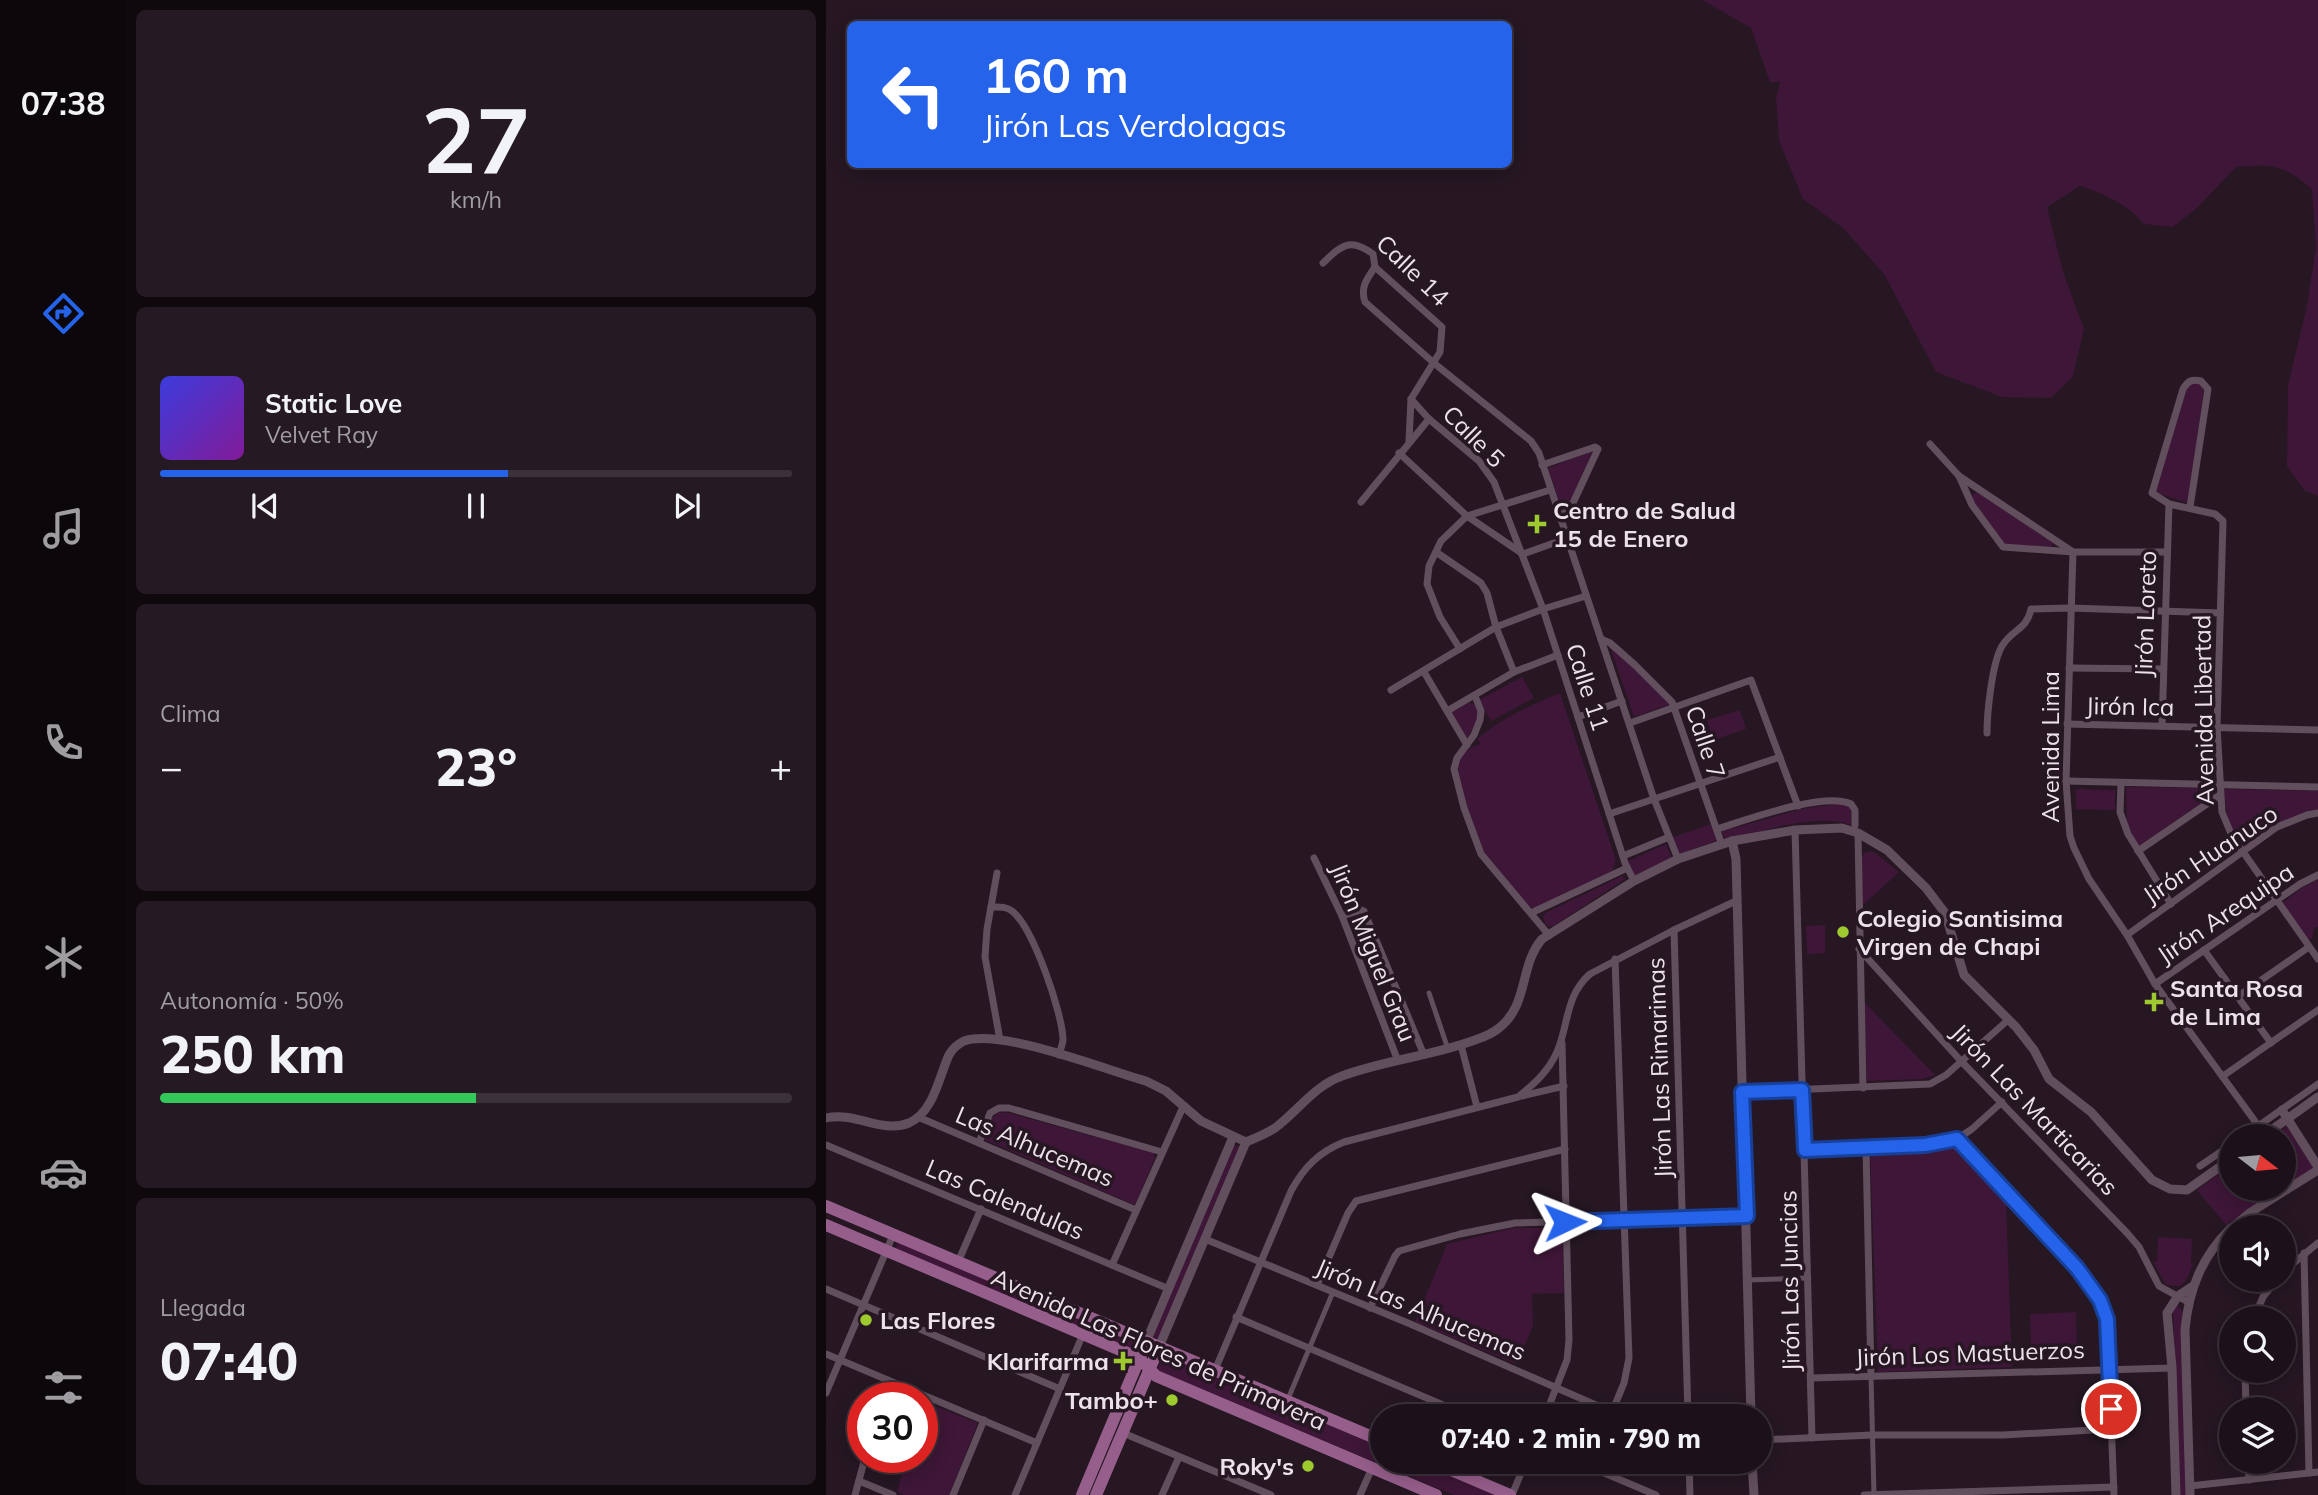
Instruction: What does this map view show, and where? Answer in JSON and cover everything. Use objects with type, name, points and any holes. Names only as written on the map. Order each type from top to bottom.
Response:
[{"type":"main road","name":"Avenida Las Flores de Primavera","points":[[826,1206],[1370,1436]]},
{"type":"main road","name":"Avenida Las Flores de Primavera","points":[[826,1225],[1139,1358],[1156,1376],[1370,1467]]},
{"type":"main road","points":[[1082,1495],[1139,1358],[1152,1345]]},
{"type":"main road","points":[[1096,1495],[1149,1369],[1152,1345]]},
{"type":"main road","name":"Avenida Las Flores de Primavera","points":[[1385,1474],[1429,1494]]},
{"type":"main road","points":[[1461,1474],[1511,1495]]},
{"type":"street","name":"Calle 14","points":[[1323,263],[1341,246],[1355,244],[1373,254],[1375,267],[1442,327],[1440,352],[1435,364],[1411,399]]},
{"type":"street","points":[[1375,267],[1363,285],[1365,302],[1435,364],[1531,441],[1539,453],[1565,539],[1654,799],[1678,859]]},
{"type":"street","points":[[2193,379],[2201,381],[2208,389],[2190,507],[2168,504],[2152,494],[2183,389],[2193,379]]},
{"type":"street","points":[[1409,441],[1411,399]]},
{"type":"street","name":"Calle 5","points":[[1411,399],[1429,419],[1490,473],[1503,506]]},
{"type":"street","points":[[1361,502],[1429,419]]},
{"type":"street","points":[[1930,444],[1959,476],[2073,552]]},
{"type":"street","points":[[1542,464],[1595,447],[1598,449],[1573,503],[1560,519]]},
{"type":"street","points":[[1399,453],[1467,516],[1523,554],[1565,539]]},
{"type":"street","points":[[1959,476],[1972,505],[2003,547],[2073,552],[2166,552]]},
{"type":"street","points":[[1460,649],[1428,592],[1429,566],[1441,541],[1467,516],[1550,490]]},
{"type":"street","name":"Jirón Loreto","points":[[2162,726],[2168,504]]},
{"type":"street","name":"Calle 11","points":[[1503,506],[1543,609],[1627,868],[1634,881]]},
{"type":"street","name":"Avenida Libertad","points":[[2190,507],[2220,516],[2223,521],[2217,726],[2220,795],[2226,823],[2242,851],[2318,959]]},
{"type":"street","points":[[1436,552],[1481,583],[1487,593],[1496,627],[1514,671]]},
{"type":"street","name":"Avenida Lima","points":[[2073,552],[2066,781],[2070,836],[2078,859],[2096,891],[2127,935],[2155,984],[2256,1124]]},
{"type":"street","points":[[1391,690],[1496,627],[1586,596]]},
{"type":"street","points":[[1987,733],[1992,683],[2000,648],[2012,634],[2025,625],[2031,609],[2220,612]]},
{"type":"street","name":"Calle 7","points":[[1601,639],[1610,643],[1635,665],[1672,702],[1699,783],[1717,829],[1727,843]]},
{"type":"street","points":[[1447,711],[1514,671],[1558,655]]},
{"type":"street","points":[[2068,668],[2162,669]]},
{"type":"street","points":[[1424,672],[1467,745]]},
{"type":"street","points":[[1630,723],[1751,680],[1798,806]]},
{"type":"street","points":[[1475,696],[1481,711],[1480,720],[1457,758],[1454,769],[1474,837],[1481,854],[1548,934]]},
{"type":"street","points":[[1578,717],[1622,701]]},
{"type":"street","name":"Jirón Ica","points":[[2067,724],[2318,730]]},
{"type":"street","points":[[1609,814],[1780,757]]},
{"type":"street","points":[[2066,781],[2318,787]]},
{"type":"street","points":[[2121,783],[2120,812],[2128,835],[2171,904]]},
{"type":"street","points":[[2138,851],[2220,795]]},
{"type":"street","points":[[1717,829],[1798,806],[1837,800],[1846,801],[1854,808],[1864,1088]]},
{"type":"street","name":"Jirón Huanuco","points":[[2127,935],[2277,828],[2318,813]]},
{"type":"street","points":[[1152,1345],[1205,1239],[1246,1142],[1272,1130],[1320,1087],[1331,1081],[1448,1049],[1492,1033],[1515,1011],[1533,952],[1548,934],[1634,881],[1678,859],[1727,843],[1795,830],[1856,829],[1887,850],[1927,888],[1945,913],[1964,975],[2026,1038],[2049,1079],[2091,1112],[2159,1186],[2187,1189],[2219,1167]]},
{"type":"street","name":"Jirón Las Juncias","points":[[1795,830],[1812,1438]]},
{"type":"street","points":[[1623,856],[1669,838]]},
{"type":"street","points":[[1727,843],[1736,859],[1751,1404]]},
{"type":"street","name":"Jirón Miguel Grau","points":[[1314,858],[1342,916],[1398,1061]]},
{"type":"street","points":[[1531,913],[1627,868]]},
{"type":"street","points":[[997,873],[986,929],[985,957],[1000,1040]]},
{"type":"street","name":"Jirón Arequipa","points":[[2155,984],[2318,875]]},
{"type":"street","points":[[1550,1404],[1567,1360],[1569,1340],[1562,1039],[1567,1010],[1580,982],[1590,974],[1615,959],[1736,901]]},
{"type":"street","points":[[991,907],[1003,906],[1018,916],[1041,958],[1063,1040],[1059,1055]]},
{"type":"street","points":[[1342,916],[1361,909],[1364,911],[1424,1055]]},
{"type":"street","name":"Jirón Las Rimarimas","points":[[1674,930],[1688,1404]]},
{"type":"street","points":[[2237,997],[2309,947]]},
{"type":"street","name":"Jirón Las Marticarias","points":[[1859,949],[1961,1061],[2128,1234],[2139,1247],[2159,1286],[2188,1302]]},
{"type":"street","points":[[2204,950],[2271,1044]]},
{"type":"street","points":[[1615,959],[1629,1358],[1624,1383],[1615,1404]]},
{"type":"street","points":[[1429,993],[1448,1049]]},
{"type":"street","points":[[2223,1076],[2318,1010]]},
{"type":"street","points":[[1742,1092],[1930,1084],[1946,1075],[2008,1020]]},
{"type":"street","points":[[826,1118],[855,1117],[887,1127],[905,1124],[918,1117],[933,1096],[953,1048],[963,1041],[974,1039],[1000,1040],[1146,1081],[1166,1091],[1211,1127],[1246,1142]]},
{"type":"street","points":[[1518,1097],[1547,1070],[1562,1039]]},
{"type":"street","points":[[1461,1045],[1477,1107]]},
{"type":"street","points":[[2269,1124],[2282,1110],[2318,1084]]},
{"type":"street","points":[[1215,1370],[1259,1262],[1299,1176],[1325,1150],[1344,1142],[1564,1086]]},
{"type":"street","points":[[2278,1124],[2318,1097]]},
{"type":"street","points":[[1805,1150],[1925,1145],[1957,1139],[1983,1121],[2002,1102]]},
{"type":"street","points":[[1112,1265],[1183,1107]]},
{"type":"street","points":[[979,1143],[990,1113],[999,1108],[1009,1108],[1161,1152]]},
{"type":"street","points":[[2246,1215],[2318,1168],[2282,1110]]},
{"type":"street","name":"Las Alhucemas","points":[[918,1117],[1136,1210]]},
{"type":"street","points":[[1152,1345],[1169,1289],[1233,1137]]},
{"type":"street","points":[[1864,1495],[2114,1491],[2107,1319],[2100,1300],[2091,1286],[1957,1139]]},
{"type":"street","name":"Las Calendulas","points":[[826,1145],[1169,1289]]},
{"type":"street","points":[[1866,1148],[1874,1495]]},
{"type":"street","points":[[1317,1285],[1348,1213],[1356,1202],[1565,1149]]},
{"type":"street","points":[[2200,1166],[2219,1153]]},
{"type":"street","points":[[958,1262],[981,1209]]},
{"type":"street","points":[[1370,1308],[1399,1251],[1460,1234],[1516,1223],[1747,1216]]},
{"type":"street","points":[[826,1393],[893,1235]]},
{"type":"street","name":"Jirón Las Alhucemas","points":[[1205,1239],[1594,1404]]},
{"type":"street","points":[[2219,1242],[2209,1253],[2188,1302],[2185,1329],[2190,1490],[2318,1472]]},
{"type":"street","points":[[2296,1260],[2318,1243]]},
{"type":"street","points":[[2304,1252],[2309,1473]]},
{"type":"street","points":[[1747,1280],[1809,1278]]},
{"type":"street","points":[[2176,1495],[2172,1368],[2167,1313],[2178,1296],[2193,1286]]},
{"type":"street","points":[[826,1289],[1060,1389]]},
{"type":"street","points":[[1287,1401],[1333,1292]]},
{"type":"street","points":[[1236,1317],[1441,1404]]},
{"type":"street","points":[[1015,1495],[1083,1334]]},
{"type":"street","points":[[826,1354],[1037,1443]]},
{"type":"street","name":"Jirón Los Mastuerzos","points":[[1811,1378],[2172,1368]]},
{"type":"street","points":[[953,1495],[984,1420]]},
{"type":"street","points":[[1772,1440],[1872,1435],[2003,1435],[2111,1429]]},
{"type":"street","points":[[1123,1433],[1271,1495]]},
{"type":"street","points":[[1162,1495],[1179,1457]]},
{"type":"street","points":[[1360,1495],[1370,1472]]},
{"type":"street","points":[[855,1495],[861,1473]]},
{"type":"street","points":[[1511,1495],[1520,1474]]},
{"type":"street","points":[[1607,1474],[1656,1495]]},
{"type":"street","points":[[1689,1474],[1690,1495]]},
{"type":"street","points":[[1753,1474],[1754,1495]]},
{"type":"street","points":[[2249,1474],[2249,1480]]},
{"type":"street","points":[[859,1481],[893,1495]]},
{"type":"shaded area","points":[[1702,0],[2318,0],[2318,496],[2304,490],[2287,466],[2288,385],[2306,310],[2316,248],[2312,189],[2285,170],[2269,166],[2236,167],[2198,207],[2173,227],[2144,224],[2115,200],[2080,186],[2047,207],[2063,272],[2084,329],[2073,376],[2051,398],[2002,397],[1936,372],[1884,274],[1843,228],[1803,199],[1779,141],[1776,99],[1780,82],[1770,82],[1751,28]]},
{"type":"shaded area","points":[[2199,382],[2204,389],[2188,503],[2154,492],[2187,387],[2191,383]]},
{"type":"shaded area","points":[[1593,450],[1570,503],[1562,510],[1548,468]]},
{"type":"shaded area","points":[[1977,491],[2053,543],[2052,547],[2002,544],[1970,497]]},
{"type":"shaded area","points":[[1609,644],[1671,704],[1634,717]]},
{"type":"shaded area","points":[[1522,677],[1534,698],[1491,721],[1479,700]]},
{"type":"shaded area","points":[[1560,693],[1616,860],[1612,873],[1534,909],[1523,902],[1485,856],[1455,775],[1457,764],[1463,755],[1481,744],[1477,739],[1486,731]]},
{"type":"shaded area","points":[[1473,703],[1479,711],[1474,727],[1466,739],[1451,712]]},
{"type":"shaded area","points":[[1740,710],[1746,729],[1713,740],[1707,720]]},
{"type":"shaded area","points":[[2126,787],[2216,788],[2216,794],[2138,847],[2127,822]]},
{"type":"shaded area","points":[[2076,789],[2115,790],[2115,810],[2076,809]]},
{"type":"shaded area","points":[[2224,789],[2318,791],[2318,810],[2304,813],[2243,847],[2229,820]]},
{"type":"shaded area","points":[[1842,803],[1850,805],[1851,825],[1822,821],[1805,822],[1726,840],[1722,833],[1801,809]]},
{"type":"shaded area","points":[[1711,824],[1718,840],[1679,854],[1673,837]]},
{"type":"shaded area","points":[[1666,844],[1672,859],[1635,876],[1628,861]]},
{"type":"shaded area","points":[[1866,852],[1874,852],[1899,872],[1862,906],[1861,857]]},
{"type":"shaded area","points":[[1622,876],[1625,879],[1552,927],[1546,925],[1543,917],[1545,913]]},
{"type":"shaded area","points":[[2318,880],[2318,927],[2314,928],[2312,938],[2307,941],[2281,904],[2303,887]]},
{"type":"shaded area","points":[[1825,925],[1825,953],[1807,954],[1806,926]]},
{"type":"shaded area","points":[[1864,1002],[1935,1075],[1922,1079],[1867,1081]]},
{"type":"shaded area","points":[[1000,1112],[1154,1153],[1155,1158],[1135,1205],[985,1140],[988,1124]]},
{"type":"shaded area","points":[[2296,1140],[2314,1168],[2296,1179]]},
{"type":"shaded area","points":[[1956,1143],[2006,1201],[2012,1367],[1878,1372],[1870,1152],[1928,1150]]},
{"type":"shaded area","points":[[1234,1145],[1239,1147],[1159,1339],[1151,1335]]},
{"type":"shaded area","points":[[2219,1174],[2219,1201],[2262,1201],[2241,1215],[2219,1217],[2197,1190]]},
{"type":"shaded area","points":[[1513,1228],[1562,1228],[1564,1293],[1532,1294],[1533,1327],[1516,1364],[1415,1322],[1447,1244]]},
{"type":"shaded area","points":[[2158,1237],[2192,1239],[2193,1264],[2187,1279],[2180,1286],[2166,1285],[2153,1262],[2157,1261]]},
{"type":"shaded area","points":[[898,1242],[1140,1345],[1137,1352],[895,1249]]},
{"type":"shaded area","points":[[2176,1304],[2182,1310],[2187,1495],[2180,1495],[2173,1309]]},
{"type":"shaded area","points":[[2076,1312],[2077,1347],[2031,1349],[2030,1314]]},
{"type":"shaded area","points":[[1162,1355],[1370,1441],[1370,1460],[1157,1371]]},
{"type":"shaded area","points":[[938,1407],[978,1423],[949,1495],[905,1495],[897,1492],[902,1473],[938,1473]]},
{"type":"shaded area","points":[[1404,1474],[1449,1474],[1498,1495],[1454,1495]]},
{"type":"place","name":"Centro de Salud 15 de Enero","points":[[1537,524]]},
{"type":"place","name":"Colegio Santisima Virgen de Chapi","points":[[1843,932]]},
{"type":"place","name":"Santa Rosa de Lima","points":[[2154,1002]]},
{"type":"place","name":"Las Flores","points":[[866,1320]]},
{"type":"place","name":"Klarifarma","points":[[1123,1361]]},
{"type":"place","name":"Tambo+","points":[[1172,1400]]},
{"type":"place","name":"Roky's","points":[[1308,1466]]},
{"type":"route","points":[[1565,1222],[1747,1216],[1742,1092],[1802,1090],[1805,1150],[1925,1145],[1957,1139],[2077,1268],[2100,1300],[2107,1319],[2111,1409]]}]
